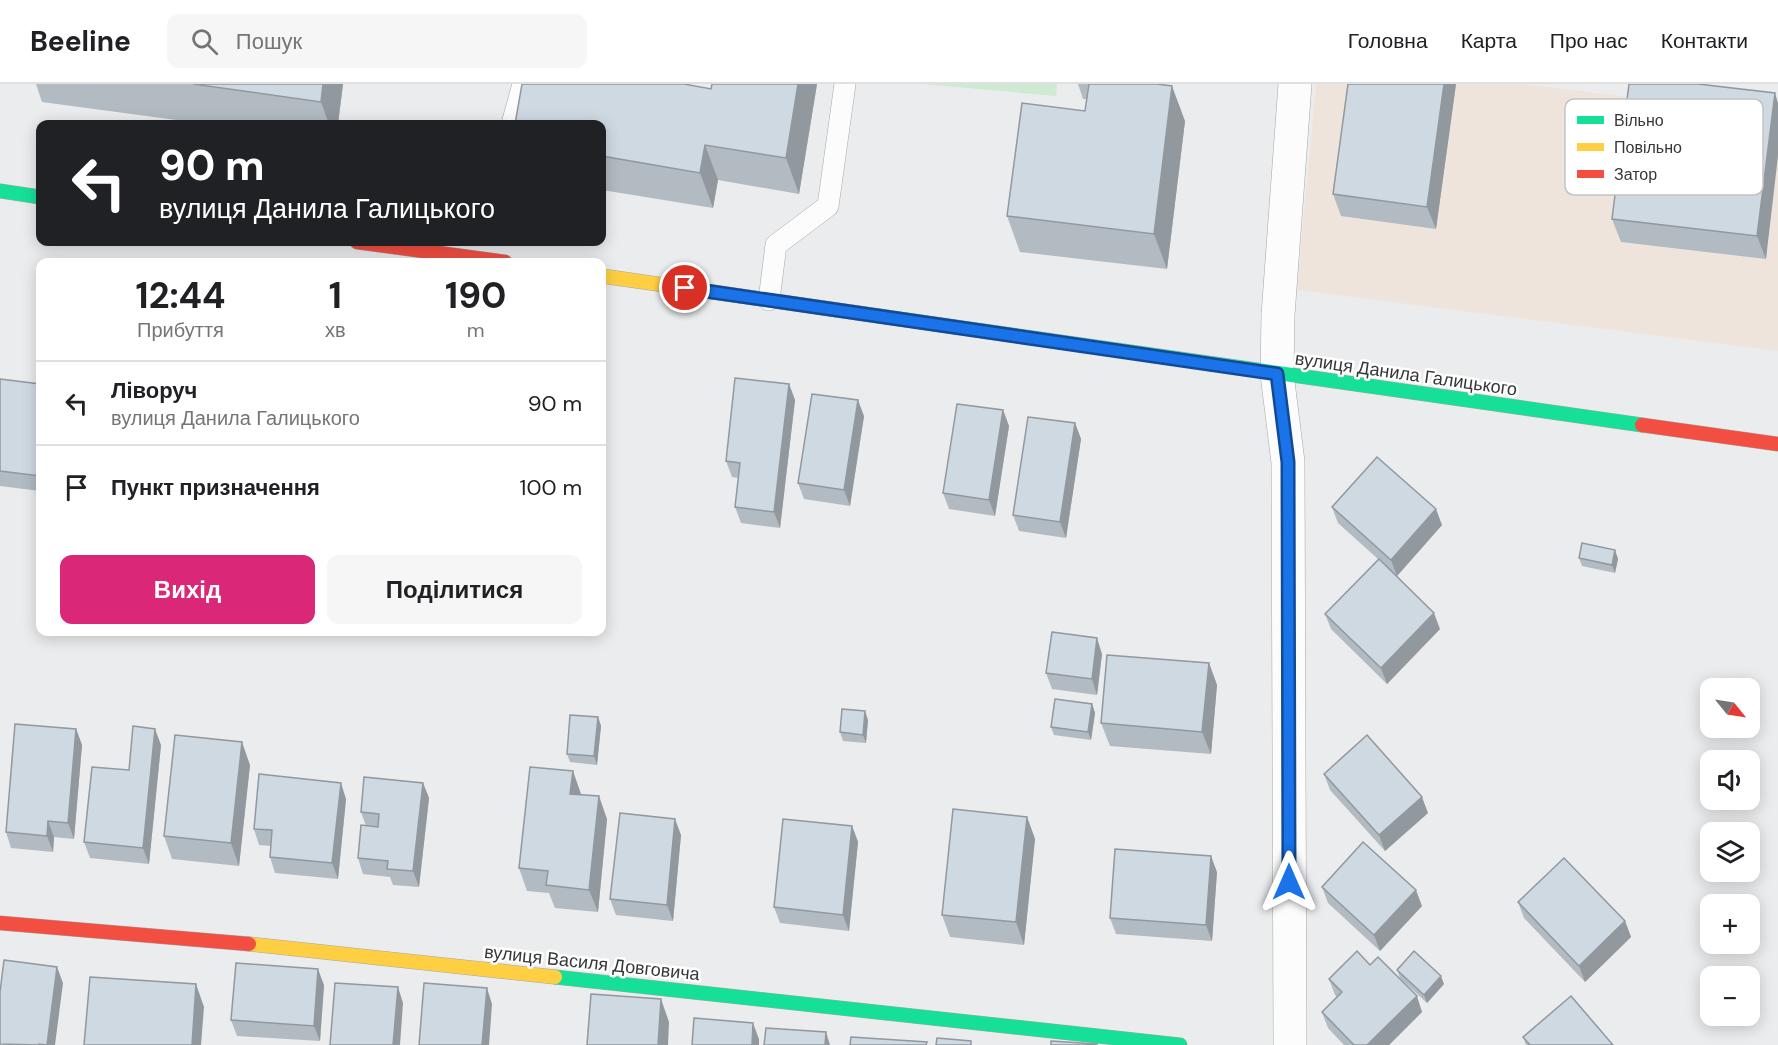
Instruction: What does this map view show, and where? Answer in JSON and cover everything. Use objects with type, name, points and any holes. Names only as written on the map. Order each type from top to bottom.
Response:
[{"type":"main road","points":[[0,191],[36,196]]},
{"type":"main road","points":[[420,246],[483,250],[498,258]]},
{"type":"main road","name":"вулиця Данила Галицького","points":[[606,277],[1778,444]]},
{"type":"main road","name":"вулиця Василя Довговича","points":[[0,923],[262,945],[1180,1045]]},
{"type":"street","points":[[1290,1045],[1288,462],[1277,374],[1278,315],[1294,84]]},
{"type":"lane","points":[[513,120],[523,84]]},
{"type":"lane","points":[[769,300],[776,245],[828,206],[845,84]]},
{"type":"shaded area","points":[[1316,84],[1522,84],[1646,99],[1565,99],[1565,195],[1763,195],[1763,113],[1778,115],[1778,351],[1297,290]]},
{"type":"green space","points":[[923,84],[1057,84],[1056,96]]},
{"type":"building","points":[[193,84],[323,84],[321,102]]},
{"type":"building","points":[[522,84],[684,84],[711,89],[712,84],[798,84],[786,158],[705,145],[700,173],[606,157],[606,120],[516,120]]},
{"type":"building","points":[[1089,84],[1172,86],[1154,234],[1007,216],[1022,103],[1085,111]]},
{"type":"building","points":[[1348,84],[1444,84],[1427,207],[1333,194]]},
{"type":"building","points":[[1629,84],[1698,84],[1775,93],[1763,188],[1763,99],[1627,99]]},
{"type":"building","points":[[1615,195],[1762,195],[1757,236],[1612,219]]},
{"type":"building","points":[[735,378],[789,384],[774,512],[735,507],[740,463],[726,461]]},
{"type":"building","points":[[0,379],[36,384],[36,476],[0,471]]},
{"type":"building","points":[[812,394],[858,400],[844,490],[798,483]]},
{"type":"building","points":[[957,404],[1003,410],[989,500],[943,493]]},
{"type":"building","points":[[1028,417],[1075,423],[1060,522],[1013,515]]},
{"type":"building","points":[[1377,457],[1436,509],[1391,560],[1332,507]]},
{"type":"building","points":[[1582,543],[1615,550],[1612,565],[1579,558]]},
{"type":"building","points":[[1379,559],[1434,613],[1381,668],[1325,614]]},
{"type":"building","points":[[1052,632],[1097,638],[1092,679],[1046,673]]},
{"type":"building","points":[[1107,655],[1209,663],[1202,732],[1101,723]]},
{"type":"building","points":[[1055,699],[1092,704],[1088,732],[1051,727]]},
{"type":"building","points":[[842,709],[865,711],[863,735],[840,732]]},
{"type":"building","points":[[570,715],[598,717],[594,756],[567,754]]},
{"type":"building","points":[[15,724],[76,729],[68,823],[48,821],[47,836],[6,832]]},
{"type":"building","points":[[133,726],[155,729],[143,848],[84,842],[92,767],[129,770]]},
{"type":"building","points":[[175,735],[242,742],[231,843],[164,836]]},
{"type":"building","points":[[1367,735],[1422,797],[1379,835],[1324,774]]},
{"type":"building","points":[[530,767],[573,771],[570,794],[599,796],[589,890],[546,885],[548,871],[519,868]]},
{"type":"building","points":[[259,774],[341,783],[332,863],[270,857],[272,830],[254,829]]},
{"type":"building","points":[[364,777],[423,783],[413,871],[387,869],[388,861],[358,858],[361,825],[378,827],[379,814],[361,812]]},
{"type":"building","points":[[953,809],[1027,817],[1016,922],[942,915]]},
{"type":"building","points":[[620,813],[675,819],[667,905],[610,899]]},
{"type":"building","points":[[783,819],[852,826],[843,915],[774,907]]},
{"type":"building","points":[[1363,842],[1416,890],[1374,935],[1322,887]]},
{"type":"building","points":[[1115,849],[1211,856],[1206,925],[1110,918]]},
{"type":"building","points":[[1564,858],[1625,921],[1579,966],[1518,902]]},
{"type":"building","points":[[1357,951],[1370,965],[1378,957],[1417,996],[1367,1045],[1354,1045],[1322,1012],[1342,992],[1329,979]]},
{"type":"building","points":[[1414,951],[1441,976],[1424,995],[1397,970]]},
{"type":"building","points":[[4,960],[57,967],[47,1045],[0,1044],[0,992]]},
{"type":"building","points":[[236,963],[318,969],[314,1026],[231,1020]]},
{"type":"building","points":[[90,977],[196,984],[192,1045],[84,1045]]},
{"type":"building","points":[[335,983],[398,987],[393,1045],[330,1045]]},
{"type":"building","points":[[424,983],[487,988],[482,1045],[419,1045]]},
{"type":"building","points":[[591,994],[661,999],[658,1045],[587,1045]]},
{"type":"building","points":[[1571,996],[1613,1045],[1530,1045],[1523,1037]]},
{"type":"building","points":[[694,1018],[753,1023],[752,1045],[692,1045]]},
{"type":"building","points":[[766,1028],[826,1032],[825,1045],[764,1045]]},
{"type":"building","points":[[851,1037],[927,1042],[926,1045],[850,1045]]},
{"type":"building","points":[[937,1038],[971,1041],[971,1045],[936,1045]]},
{"type":"building","points":[[1051,1041],[1097,1044],[1097,1045],[1051,1045]]},
{"type":"traffic: fast","points":[[0,191],[36,196]]},
{"type":"traffic: fast","points":[[879,316],[1642,425]]},
{"type":"traffic: fast","points":[[555,977],[1180,1045]]},
{"type":"traffic: slow","points":[[606,277],[879,316]]},
{"type":"traffic: slow","points":[[249,944],[555,977]]},
{"type":"traffic: jam","points":[[387,246],[475,258]]},
{"type":"traffic: jam","points":[[1642,425],[1778,444]]},
{"type":"traffic: jam","points":[[0,923],[249,944]]},
{"type":"route","points":[[685,288],[1277,374],[1288,462],[1289,882]]}]
